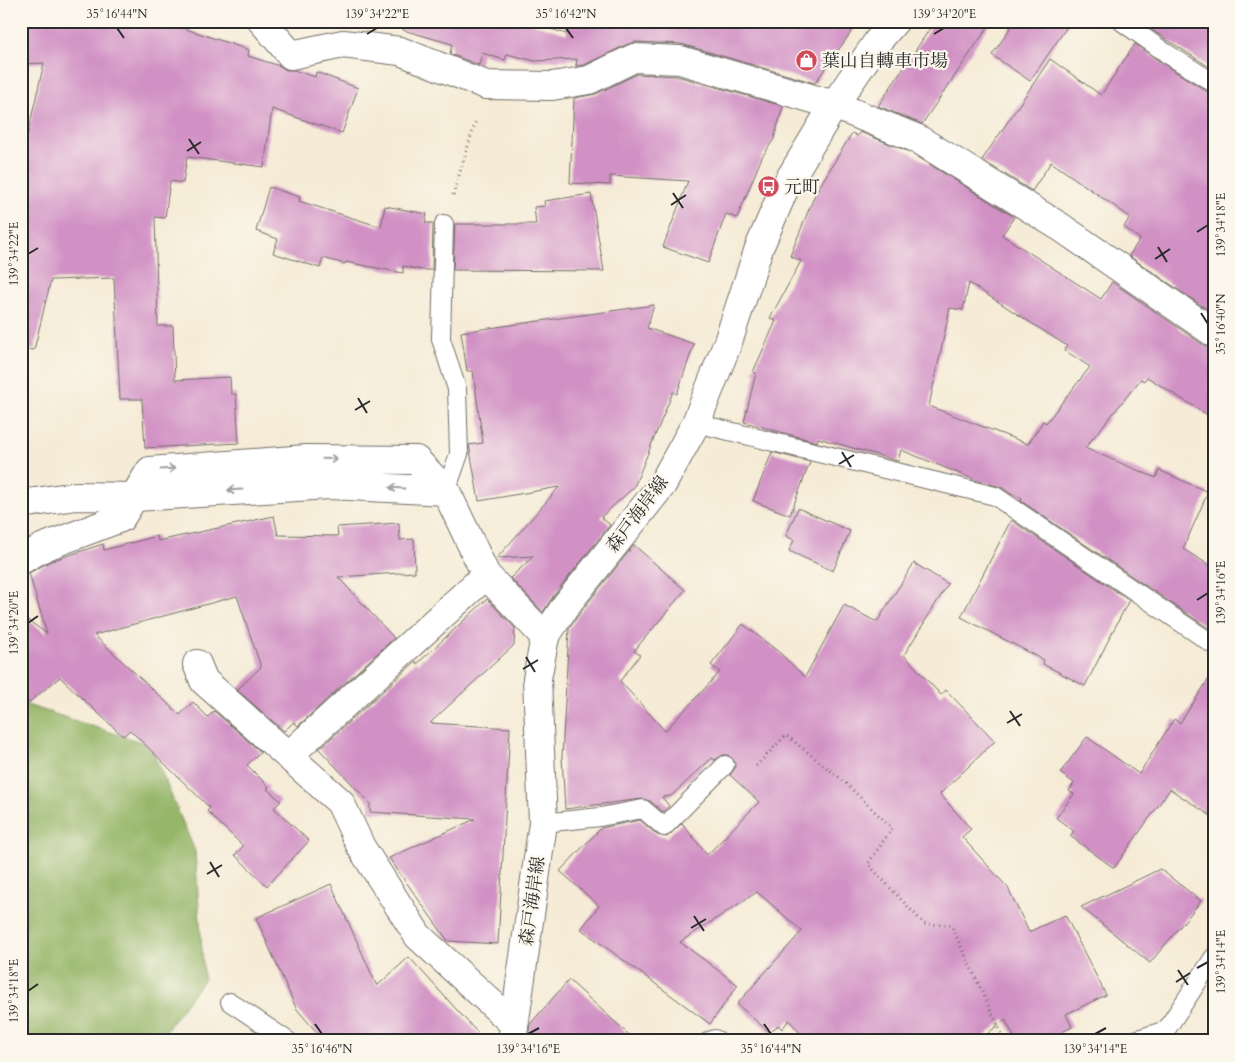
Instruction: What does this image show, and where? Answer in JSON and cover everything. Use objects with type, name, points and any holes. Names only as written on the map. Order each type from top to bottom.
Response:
[{"type":"street","points":[[262,21],[291,55],[343,44],[400,51],[486,85],[552,86],[589,80],[634,58],[680,60],[834,105],[918,139],[1062,228],[1214,332]]},
{"type":"street","name":"森戸海岸線","points":[[513,1033],[543,823],[537,679],[545,637],[566,605],[662,485],[696,423],[728,342],[759,248],[786,184],[834,105],[878,41],[896,21]]},
{"type":"street","points":[[21,560],[44,547],[121,518],[150,471],[306,459],[416,460],[446,491],[486,575],[545,637]]},
{"type":"street","points":[[21,504],[76,496],[135,497]]},
{"type":"street","points":[[288,756],[486,575]]},
{"type":"street","points":[[197,664],[204,681],[340,802],[361,847],[418,936],[513,1033]]},
{"type":"lane","points":[[1121,21],[1166,53],[1214,83]]},
{"type":"lane","points":[[444,224],[441,339],[456,389],[459,454],[446,491]]},
{"type":"lane","points":[[696,423],[995,496],[1214,645]]},
{"type":"lane","points":[[543,823],[600,817],[643,809],[664,827],[725,765]]},
{"type":"lane","points":[[1132,1041],[1166,1030],[1214,957]]},
{"type":"lane","points":[[230,1002],[288,1041]]},
{"type":"lane","points":[[709,1041],[715,1039],[718,1041]]},
{"type":"path","points":[[444,224],[486,85]]},
{"type":"path","points":[[725,765],[744,779],[786,735],[841,779],[892,828],[868,864],[924,924],[951,924],[1005,1041]]},
{"type":"green space","points":[[21,703],[150,745],[195,851],[204,979],[158,1041],[21,1041]]},
{"type":"building","points":[[21,21],[162,21],[249,50],[248,56],[280,66],[286,70],[294,70],[315,77],[316,72],[358,88],[342,133],[272,109],[264,167],[187,157],[183,183],[170,181],[165,218],[155,217],[158,326],[173,326],[175,380],[230,377],[231,394],[236,394],[239,443],[145,448],[142,399],[120,399],[114,278],[51,280],[34,350],[21,349],[21,162],[44,63],[21,64]]},
{"type":"building","points":[[404,21],[525,21],[567,34],[566,21],[859,21],[815,83],[681,44],[635,42],[584,65],[576,66],[577,59],[535,61],[507,54],[505,60],[482,53],[479,65],[450,54],[452,44],[403,30]]},
{"type":"building","points":[[935,21],[992,21],[922,124],[878,106]]},
{"type":"building","points":[[1015,21],[1071,21],[1030,81],[992,55]]},
{"type":"building","points":[[1150,21],[1214,21],[1214,70],[1146,26]]},
{"type":"building","points":[[1135,44],[1160,62],[1214,94],[1214,314],[1129,256],[1140,239],[1124,227],[1130,217],[1051,162],[1032,191],[982,160],[1050,59],[1101,95]]},
{"type":"building","points":[[637,74],[677,76],[783,106],[774,139],[762,157],[737,218],[726,214],[708,263],[663,247],[688,181],[610,176],[610,185],[570,183],[574,98],[596,94]]},
{"type":"building","points":[[860,132],[910,152],[1014,217],[1002,235],[1101,299],[1112,282],[1205,346],[1214,348],[1214,419],[1147,377],[1144,381],[1141,379],[1085,448],[1156,478],[1159,470],[1208,492],[1183,549],[1214,568],[1214,632],[1021,501],[1022,498],[1011,494],[1001,487],[978,481],[901,450],[898,461],[818,438],[817,442],[744,422],[756,373],[753,372],[776,321],[770,318],[801,261],[790,256],[816,192],[852,133],[857,136]],"holes":[[[969,283],[1067,346],[1064,350],[1090,367],[1046,423],[1043,421],[1028,444],[929,406],[950,308],[963,310]]]},
{"type":"building","points":[[269,187],[300,197],[299,201],[381,227],[385,206],[427,214],[425,223],[433,223],[432,270],[421,270],[403,266],[403,273],[346,262],[345,264],[323,258],[320,268],[273,253],[278,239],[256,231]]},
{"type":"building","points":[[591,194],[604,271],[453,270],[455,224],[536,224],[534,207],[545,206],[544,201]]},
{"type":"building","points":[[654,305],[647,328],[694,344],[677,394],[673,392],[634,487],[601,517],[610,525],[554,595],[543,612],[510,578],[534,556],[497,558],[559,487],[479,501],[469,445],[483,443],[473,371],[467,371],[461,332]]},
{"type":"building","points":[[772,452],[810,462],[790,515],[753,501]]},
{"type":"building","points":[[798,508],[850,531],[833,571],[789,551],[794,540],[786,536]]},
{"type":"building","points":[[274,516],[278,535],[338,536],[337,527],[399,523],[400,540],[414,539],[415,572],[338,577],[394,638],[298,726],[294,722],[284,731],[237,690],[261,667],[237,596],[94,635],[180,715],[193,702],[208,717],[214,711],[261,752],[247,765],[269,787],[267,789],[281,801],[274,808],[309,841],[267,886],[235,855],[243,846],[207,811],[210,808],[130,730],[123,736],[60,677],[21,709],[21,615],[47,634],[29,573],[51,561],[103,544],[104,550],[157,536],[158,541]]},
{"type":"building","points":[[1011,520],[1129,600],[1085,686],[1043,664],[1044,660],[961,617]]},
{"type":"building","points":[[634,545],[685,590],[634,651],[640,655],[620,681],[665,731],[720,672],[711,665],[743,624],[780,653],[805,677],[844,605],[877,622],[914,563],[948,584],[904,655],[941,695],[946,690],[995,741],[940,794],[971,829],[962,837],[1008,888],[1029,932],[1065,915],[1106,995],[1066,1014],[1072,1027],[1044,1041],[1016,1041],[1005,1019],[979,1041],[807,1041],[789,1020],[782,1029],[778,1025],[770,1033],[737,1004],[802,931],[757,892],[680,942],[738,985],[710,1024],[581,929],[599,906],[560,871],[601,828],[640,820],[657,835],[667,837],[682,823],[707,855],[759,802],[730,775],[735,768],[735,762],[728,755],[723,755],[715,760],[712,758],[671,796],[662,797],[669,806],[663,812],[650,801],[641,799],[565,809],[562,757],[569,629]]},
{"type":"building","points":[[487,599],[515,628],[514,645],[430,723],[510,728],[498,944],[448,941],[389,858],[475,819],[370,812],[370,803],[319,749],[416,661],[417,664]]},
{"type":"building","points":[[1214,671],[1214,818],[1170,789],[1114,868],[1070,836],[1074,831],[1056,818],[1074,794],[1069,791],[1074,783],[1060,773],[1087,737],[1139,774],[1174,719],[1180,723]]},
{"type":"building","points":[[1160,869],[1201,901],[1150,963],[1081,907]]},
{"type":"building","points":[[331,884],[377,986],[409,957],[485,1041],[324,1041],[296,1008],[256,918]]},
{"type":"building","points":[[569,980],[636,1041],[528,1041],[530,1024]]},
{"type":"place","name":"葉山自轉車市場","points":[[806,61]]},
{"type":"place","name":"元町","points":[[768,187]]}]
